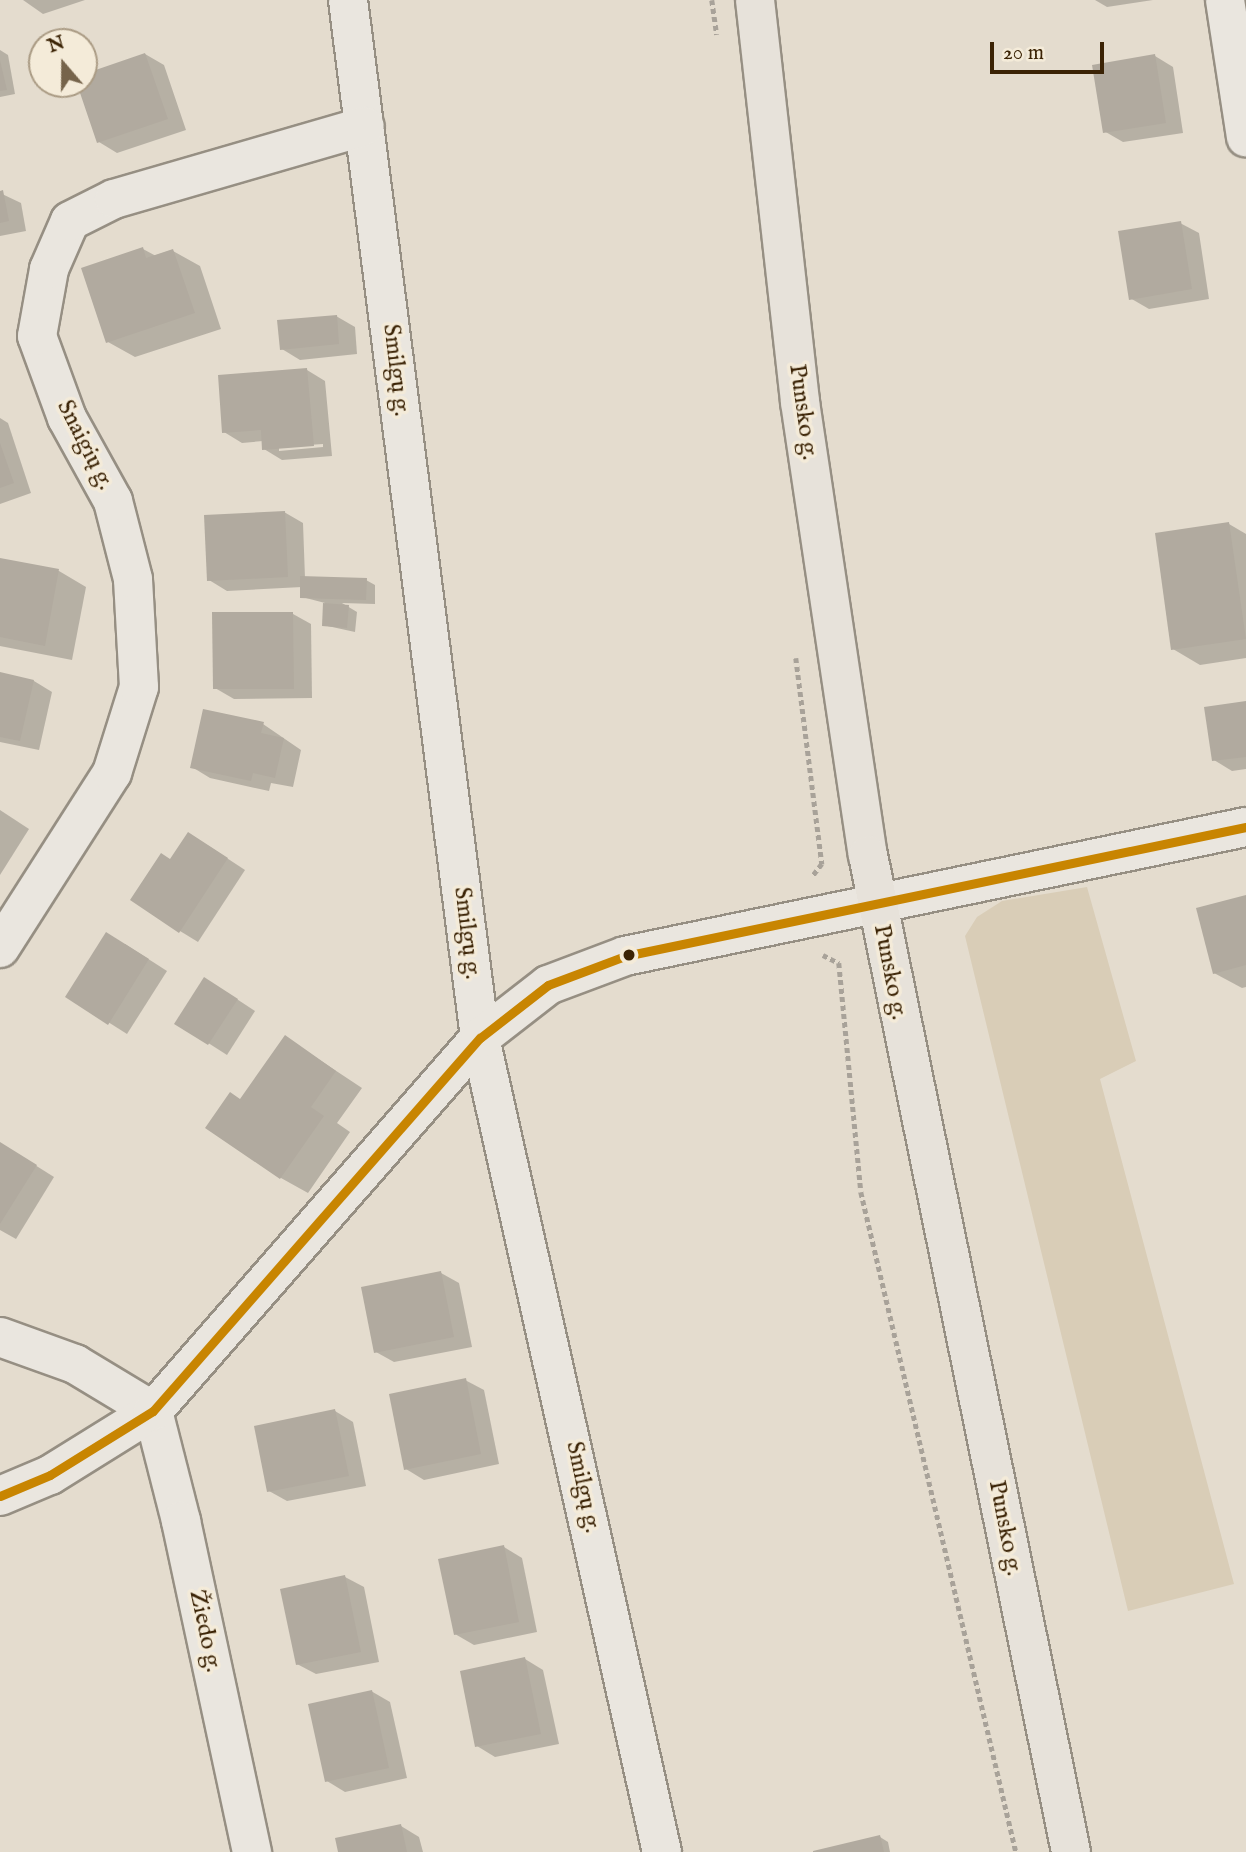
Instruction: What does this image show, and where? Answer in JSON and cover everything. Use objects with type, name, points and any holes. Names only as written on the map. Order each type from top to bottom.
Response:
[{"type":"main road","name":"Punsko g.","points":[[755,0],[800,402],[877,905],[1070,1852]]},
{"type":"street","name":"Smilgų g.","points":[[348,0],[480,1038],[662,1852]]},
{"type":"street","points":[[1225,0],[1246,137]]},
{"type":"street","name":"Snaigių g.","points":[[0,948],[112,773],[139,687],[133,579],[113,501],[67,418],[37,336],[49,269],[70,221],[114,200],[365,126]]},
{"type":"street","points":[[0,1496],[51,1475],[153,1411],[480,1038],[548,985],[625,956],[1246,827]]},
{"type":"street","points":[[0,1337],[75,1364],[153,1411]]},
{"type":"street","name":"Žiedo g.","points":[[153,1411],[181,1521],[252,1852]]},
{"type":"shaded area","points":[[1087,887],[1136,1061],[1100,1079],[1234,1584],[1128,1611],[965,936],[977,917],[1002,901]]},
{"type":"building","points":[[145,53],[168,119],[97,143],[82,98],[98,98],[98,69]]},
{"type":"building","points":[[1155,54],[1166,123],[1103,133],[1092,65]]},
{"type":"building","points":[[0,60],[7,90],[0,91]]},
{"type":"building","points":[[3,190],[9,221],[0,223],[0,191]]},
{"type":"building","points":[[1181,221],[1192,289],[1129,300],[1118,231]]},
{"type":"building","points":[[143,247],[146,258],[173,249],[195,313],[106,343],[81,268]]},
{"type":"building","points":[[337,315],[339,344],[280,350],[277,320]]},
{"type":"building","points":[[307,368],[314,446],[262,450],[261,430],[222,433],[218,375]]},
{"type":"building","points":[[0,443],[14,483],[0,488]]},
{"type":"building","points":[[285,511],[288,577],[207,581],[204,515]]},
{"type":"building","points":[[1229,522],[1246,639],[1171,650],[1155,533]]},
{"type":"building","points":[[0,558],[59,569],[45,646],[0,637]]},
{"type":"building","points":[[300,576],[367,578],[366,600],[300,598]]},
{"type":"building","points":[[323,603],[349,605],[347,628],[322,626]]},
{"type":"building","points":[[212,612],[293,612],[294,689],[213,689]]},
{"type":"building","points":[[0,672],[34,680],[20,741],[0,737]]},
{"type":"building","points":[[1246,701],[1246,757],[1212,761],[1204,707]]},
{"type":"building","points":[[203,709],[264,722],[261,733],[284,738],[275,778],[253,773],[251,781],[190,768]]},
{"type":"building","points":[[188,832],[228,858],[179,933],[130,900],[161,853],[170,859]]},
{"type":"building","points":[[1246,895],[1246,965],[1213,974],[1196,908]]},
{"type":"building","points":[[106,932],[149,959],[108,1025],[65,997]]},
{"type":"building","points":[[204,977],[238,999],[208,1045],[174,1024]]},
{"type":"building","points":[[285,1035],[336,1071],[311,1107],[324,1116],[280,1179],[205,1128],[230,1092],[240,1099]]},
{"type":"building","points":[[0,1142],[37,1165],[0,1224]]},
{"type":"building","points":[[441,1271],[454,1337],[374,1353],[361,1287]]},
{"type":"building","points":[[466,1378],[481,1454],[404,1470],[389,1394]]},
{"type":"building","points":[[335,1409],[349,1476],[267,1492],[254,1426]]},
{"type":"building","points":[[504,1545],[519,1622],[454,1635],[438,1559]]},
{"type":"building","points":[[345,1575],[361,1652],[296,1665],[280,1589]]},
{"type":"building","points":[[525,1657],[541,1734],[475,1747],[460,1671]]},
{"type":"building","points":[[372,1690],[389,1768],[325,1782],[308,1704]]},
{"type":"building","points":[[401,1824],[407,1852],[338,1852],[335,1838]]},
{"type":"building","points":[[880,1835],[884,1852],[813,1852],[813,1851]]},
{"type":"transit line","points":[[0,1496],[50,1475],[153,1411],[480,1038],[548,985],[625,956],[1246,827]]}]
